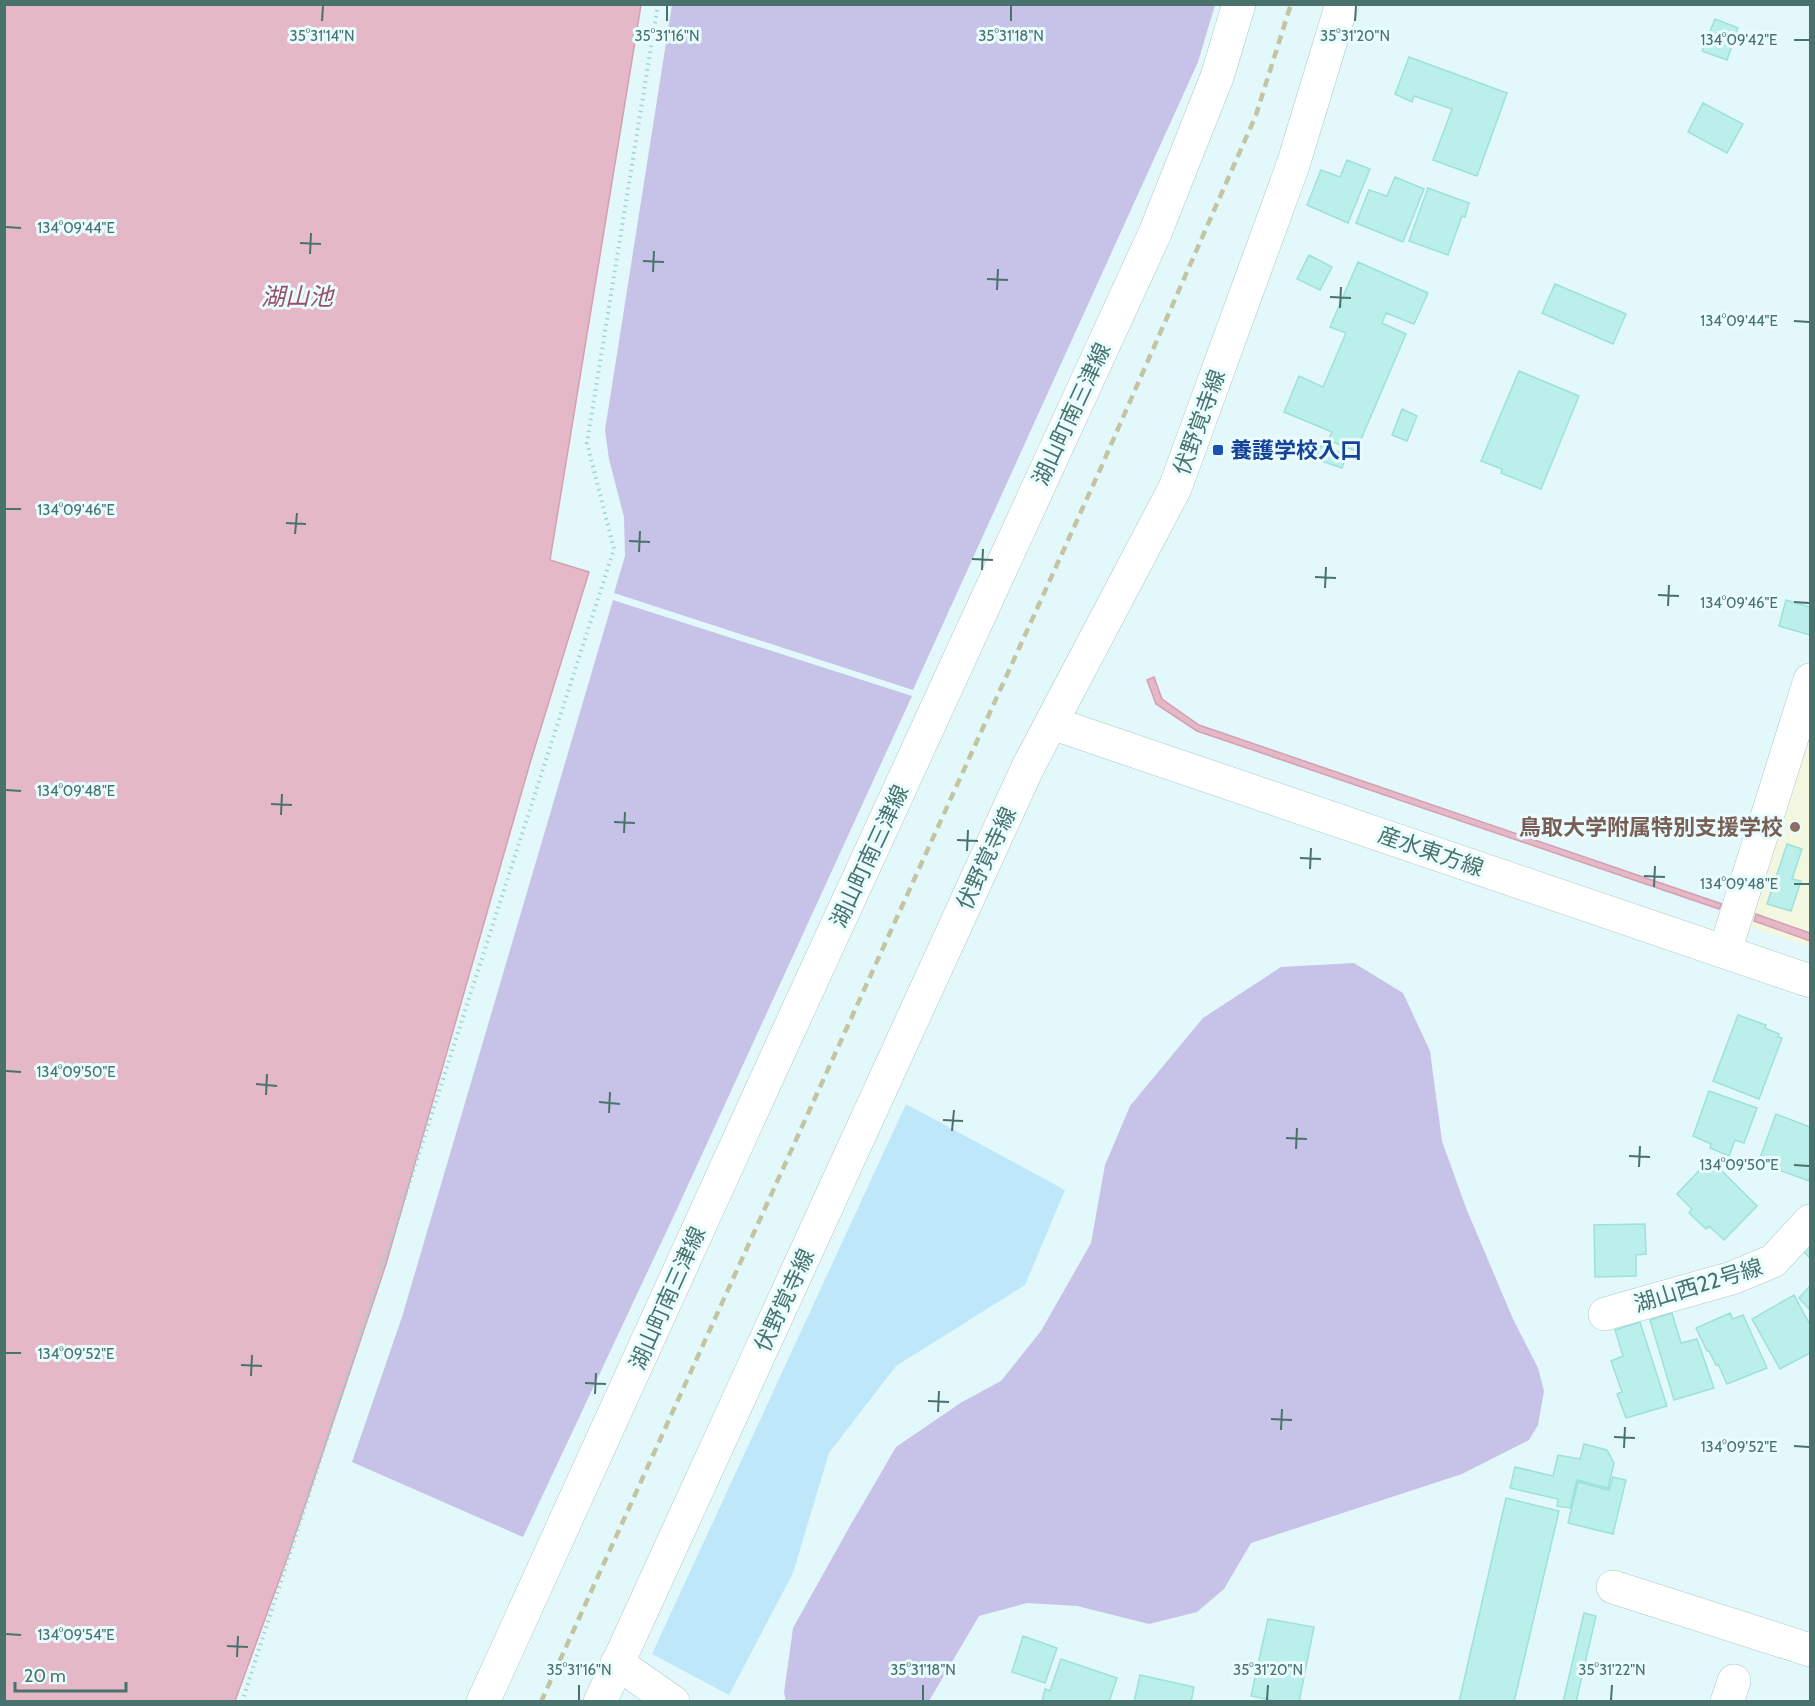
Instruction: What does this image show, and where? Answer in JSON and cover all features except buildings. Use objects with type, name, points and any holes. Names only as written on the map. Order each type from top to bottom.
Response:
[{"type":"street","name":"湖山町南三津線","points":[[483,1701],[1155,233],[1217,77],[1239,4]]},
{"type":"street","name":"伏野覚寺線","points":[[600,1701],[1028,767],[1175,488],[1293,165],[1342,4]]},
{"type":"street","points":[[1725,951],[1810,680]]},
{"type":"street","name":"産水東方線","points":[[1052,723],[1810,981]]},
{"type":"street","name":"湖山西22号線","points":[[1605,1314],[1732,1278],[1773,1261],[1810,1221]]},
{"type":"street","points":[[1613,1587],[1810,1650]]},
{"type":"street","points":[[617,1664],[673,1701]]},
{"type":"path","points":[[242,1701],[614,549],[587,443],[658,4]]},
{"type":"shaded area","points":[[672,5],[1215,5],[1198,62],[913,690],[614,593],[625,556],[624,517],[609,459],[605,430]]},
{"type":"shaded area","points":[[613,600],[912,696],[677,1209],[523,1537],[352,1462],[402,1317]]},
{"type":"shaded area","name":"鳥取大学附属特別支援学校","points":[[1810,727],[1810,947],[1748,926]]},
{"type":"shaded area","points":[[1354,963],[1403,993],[1430,1051],[1442,1141],[1466,1208],[1513,1319],[1538,1368],[1544,1391],[1538,1425],[1529,1440],[1462,1474],[1251,1543],[1224,1589],[1197,1612],[1149,1624],[1077,1606],[1027,1603],[979,1616],[929,1701],[786,1701],[784,1693],[793,1628],[896,1447],[962,1402],[1001,1381],[1041,1331],[1091,1243],[1105,1165],[1130,1106],[1203,1018],[1281,967]]},
{"type":"sand","points":[[906,1104],[1065,1190],[1025,1285],[896,1366],[829,1453],[793,1573],[729,1695],[652,1654]]},
{"type":"water","name":"湖山池","points":[[5,4],[641,5],[550,560],[589,572],[530,763],[386,1264],[288,1556],[235,1701],[5,1701]]},
{"type":"water","points":[[1154,677],[1162,699],[1199,725],[1722,904],[1719,909],[1197,731],[1156,704],[1147,680]]},
{"type":"water","points":[[1756,914],[1810,933],[1810,941],[1754,921]]},
{"type":"railway","points":[[541,1702],[1099,472],[1256,115],[1291,4]]},
{"type":"place","name":"養護学校入口","points":[[1218,450]]},
{"type":"place","name":"鳥取大学附属特別支援学校","points":[[1795,827]]}]
